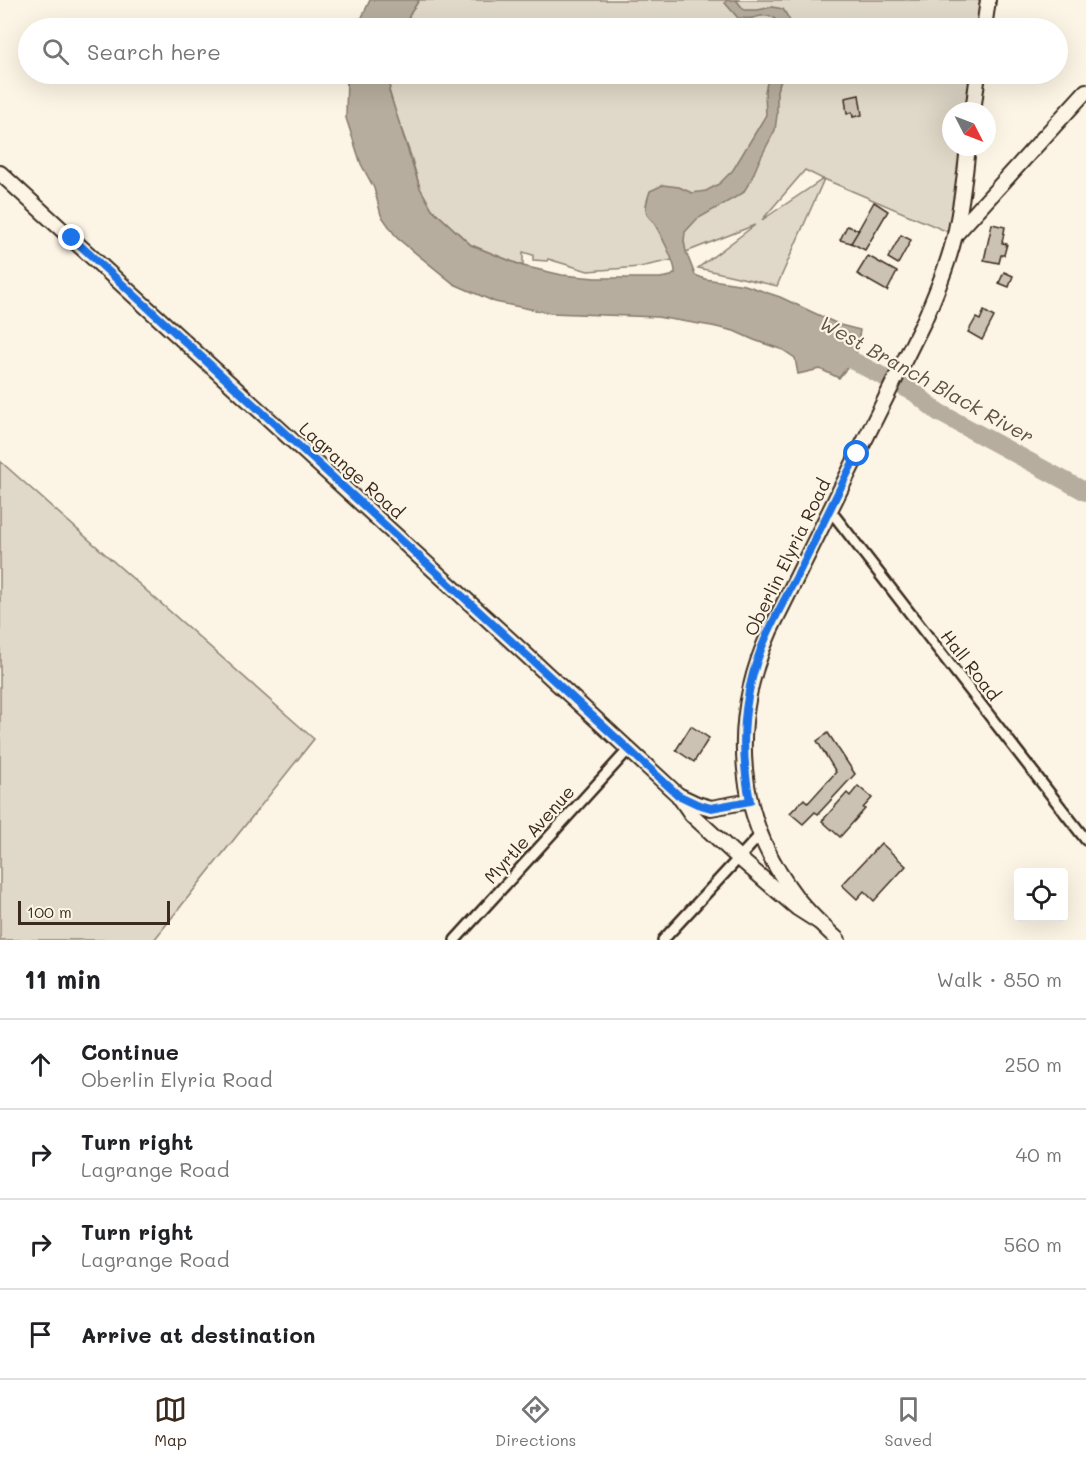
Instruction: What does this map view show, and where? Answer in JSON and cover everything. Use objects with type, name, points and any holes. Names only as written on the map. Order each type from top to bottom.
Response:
[{"type":"main road","points":[[985,18],[988,0]]},
{"type":"main road","points":[[974,102],[977,84]]},
{"type":"main road","points":[[955,235],[1086,91]]},
{"type":"main road","name":"Oberlin Elyria Road","points":[[838,940],[798,899],[774,862],[761,834],[750,801],[744,758],[743,736],[747,704],[754,671],[770,631],[937,290],[955,235],[968,156]]},
{"type":"main road","name":"Lagrange Road","points":[[0,172],[678,795],[692,815],[796,908],[819,922]]},
{"type":"main road","name":"Lagrange Road","points":[[678,795],[711,808],[750,801]]},
{"type":"street","name":"Hall Road","points":[[830,510],[1086,840]]},
{"type":"street","name":"Myrtle Avenue","points":[[455,940],[628,750]]},
{"type":"street","points":[[663,940],[761,834]]},
{"type":"shaded area","points":[[370,0],[419,0],[408,18],[362,18]]},
{"type":"shaded area","points":[[419,0],[988,0],[985,18],[408,18]]},
{"type":"shaded area","points":[[727,0],[738,0],[744,10],[772,7],[783,9],[788,18],[763,16],[738,18],[725,3]]},
{"type":"shaded area","points":[[347,84],[391,84],[389,91],[420,188],[432,209],[471,245],[523,266],[562,275],[595,278],[660,278],[671,276],[675,273],[675,268],[663,239],[646,211],[650,191],[663,185],[679,187],[692,193],[706,191],[719,184],[733,170],[766,115],[767,84],[780,84],[777,90],[775,130],[751,180],[743,193],[697,219],[685,232],[686,252],[695,275],[705,279],[745,285],[780,297],[840,325],[860,330],[856,356],[839,378],[820,369],[798,374],[795,358],[783,350],[734,331],[657,317],[550,313],[495,302],[454,284],[397,238],[381,215],[374,188],[361,164],[346,118]]},
{"type":"shaded area","points":[[390,84],[977,84],[974,102],[942,102],[942,156],[967,156],[955,235],[824,179],[777,286],[698,268],[755,225],[686,252],[672,260],[640,267],[588,271],[548,259],[547,261],[533,260],[533,255],[523,252],[523,266],[471,245],[432,209],[420,188],[389,90]],"holes":[[[805,170],[823,179],[762,220]]]},
{"type":"shaded area","points":[[0,461],[314,739],[154,940],[0,940]]},
{"type":"building","points":[[859,95],[862,115],[853,117],[852,112],[847,114],[845,98]]},
{"type":"building","points":[[874,202],[888,211],[865,250],[851,243]]},
{"type":"building","points":[[992,224],[1005,227],[1002,243],[1007,244],[999,263],[984,260]]},
{"type":"building","points":[[847,226],[859,230],[851,243],[840,240]]},
{"type":"building","points":[[901,235],[911,240],[898,264],[888,258]]},
{"type":"building","points":[[868,256],[897,272],[887,291],[857,274]]},
{"type":"building","points":[[1004,272],[1013,276],[1009,287],[999,283]]},
{"type":"building","points":[[984,311],[994,317],[982,340],[968,332],[976,318],[980,320]]},
{"type":"building","points":[[691,726],[709,738],[694,762],[676,750]]},
{"type":"building","points":[[828,733],[855,774],[818,814],[815,812],[803,824],[790,813],[804,799],[808,803],[836,772],[817,741]]},
{"type":"building","points":[[858,786],[872,798],[840,837],[822,821],[847,793],[850,796]]},
{"type":"building","points":[[881,843],[906,866],[874,901],[864,891],[857,899],[842,885]]},
{"type":"waterway","name":"West Branch Black River","points":[[832,350],[915,393],[938,412],[1086,492]]},
{"type":"route","points":[[72,238],[678,795],[711,808],[750,801],[743,736],[748,693],[754,671],[770,631],[857,454]]}]
